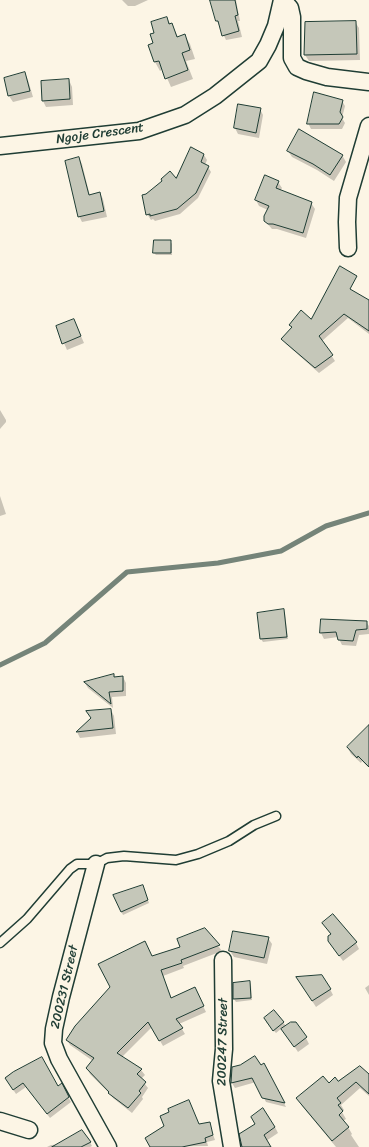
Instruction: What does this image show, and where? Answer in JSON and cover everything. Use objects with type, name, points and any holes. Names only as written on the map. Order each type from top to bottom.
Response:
[{"type":"street","points":[[283,0],[290,8],[292,17],[292,58],[297,67],[306,72],[327,77],[369,82]]},
{"type":"street","name":"Ngoje Crescent","points":[[0,146],[139,131],[185,115],[215,96],[259,61],[276,26],[283,0]]},
{"type":"street","points":[[348,248],[348,198],[369,126]]},
{"type":"street","name":"200231 Street","points":[[96,864],[61,997],[54,1029],[53,1043],[60,1059],[108,1147]]},
{"type":"street","name":"200247 Street","points":[[223,960],[224,1049],[221,1081],[232,1147]]},
{"type":"street","points":[[0,1121],[29,1130]]},
{"type":"lane","points":[[0,943],[27,919],[70,869],[77,864],[96,864],[107,858],[124,856],[176,860],[198,854],[229,841],[254,825],[276,816]]},
{"type":"building","points":[[210,0],[235,0],[238,15],[235,16],[239,31],[222,36]]},
{"type":"building","points":[[167,17],[169,24],[172,23],[177,37],[185,34],[190,50],[182,53],[188,70],[165,79],[159,61],[154,62],[148,45],[153,43],[150,34],[154,33],[151,22]]},
{"type":"building","points":[[356,21],[357,54],[304,55],[305,22]]},
{"type":"building","points":[[25,72],[30,91],[8,96],[4,78]]},
{"type":"building","points":[[69,79],[70,99],[42,101],[41,81]]},
{"type":"building","points":[[314,92],[343,100],[340,112],[343,117],[339,124],[307,124]]},
{"type":"building","points":[[238,104],[261,108],[256,133],[234,128]]},
{"type":"building","points":[[299,129],[343,155],[330,175],[313,164],[287,151]]},
{"type":"building","points":[[191,147],[204,154],[201,162],[209,166],[196,193],[177,209],[150,216],[150,214],[146,215],[142,195],[146,194],[162,181],[161,179],[170,171],[176,178]]},
{"type":"building","points":[[79,157],[89,195],[100,192],[104,211],[78,217],[65,161]]},
{"type":"building","points":[[265,175],[279,181],[276,188],[312,202],[303,233],[273,224],[268,224],[264,221],[264,216],[269,206],[255,200]]},
{"type":"building","points":[[154,240],[171,240],[171,253],[153,253]]},
{"type":"building","points":[[340,266],[357,276],[350,289],[369,300],[369,331],[344,314],[319,336],[333,355],[315,368],[281,339],[292,327],[289,325],[301,310],[311,319]]},
{"type":"building","points":[[74,319],[81,336],[62,344],[56,326]]},
{"type":"building","points":[[284,609],[287,637],[260,639],[257,613]]},
{"type":"building","points":[[321,619],[367,621],[367,629],[356,630],[353,641],[338,640],[336,632],[320,633]]},
{"type":"building","points":[[114,674],[114,677],[123,676],[123,691],[109,692],[111,704],[84,682]]},
{"type":"building","points":[[111,709],[113,728],[76,732],[91,718],[86,711]]},
{"type":"building","points":[[369,725],[369,767],[358,756],[357,758],[347,747]]},
{"type":"building","points":[[143,885],[148,900],[121,912],[113,895]]},
{"type":"building","points":[[333,914],[357,942],[339,956],[328,941],[328,936],[331,934],[322,923]]},
{"type":"building","points":[[205,928],[220,945],[181,960],[182,963],[161,970],[171,998],[195,987],[204,1006],[176,1019],[183,1028],[159,1041],[148,1022],[117,1053],[142,1069],[137,1074],[146,1082],[139,1091],[141,1093],[128,1108],[108,1093],[109,1092],[86,1068],[94,1058],[66,1040],[75,1026],[110,987],[98,964],[145,941],[152,956],[180,947],[177,939]]},
{"type":"building","points":[[233,931],[269,937],[264,958],[229,951]]},
{"type":"building","points":[[322,975],[331,989],[312,1001],[296,977]]},
{"type":"building","points":[[250,981],[251,998],[233,999],[233,983]]},
{"type":"building","points":[[274,1010],[284,1022],[273,1031],[264,1018]]},
{"type":"building","points":[[291,1022],[296,1022],[307,1037],[294,1047],[281,1029]]},
{"type":"building","points":[[255,1056],[261,1065],[264,1063],[285,1103],[262,1098],[252,1078],[231,1083],[232,1067],[240,1065]]},
{"type":"building","points":[[42,1057],[58,1086],[62,1083],[69,1097],[47,1114],[23,1083],[13,1090],[5,1078],[13,1072]]},
{"type":"building","points":[[360,1066],[369,1074],[369,1094],[356,1082],[337,1098],[341,1103],[338,1105],[343,1111],[339,1115],[349,1127],[332,1141],[296,1098],[323,1076],[329,1083],[335,1077],[338,1081]]},
{"type":"building","points":[[189,1100],[199,1124],[210,1122],[213,1135],[205,1138],[206,1142],[182,1147],[150,1147],[145,1138],[164,1126],[160,1116],[169,1112],[168,1109]]},
{"type":"building","points":[[263,1108],[275,1127],[264,1135],[271,1147],[242,1147],[239,1134],[255,1124],[251,1117]]},
{"type":"building","points":[[82,1130],[91,1142],[81,1147],[52,1147]]},
{"type":"waterway","points":[[0,665],[45,643],[127,572],[218,563],[281,551],[326,526],[369,513]]}]
